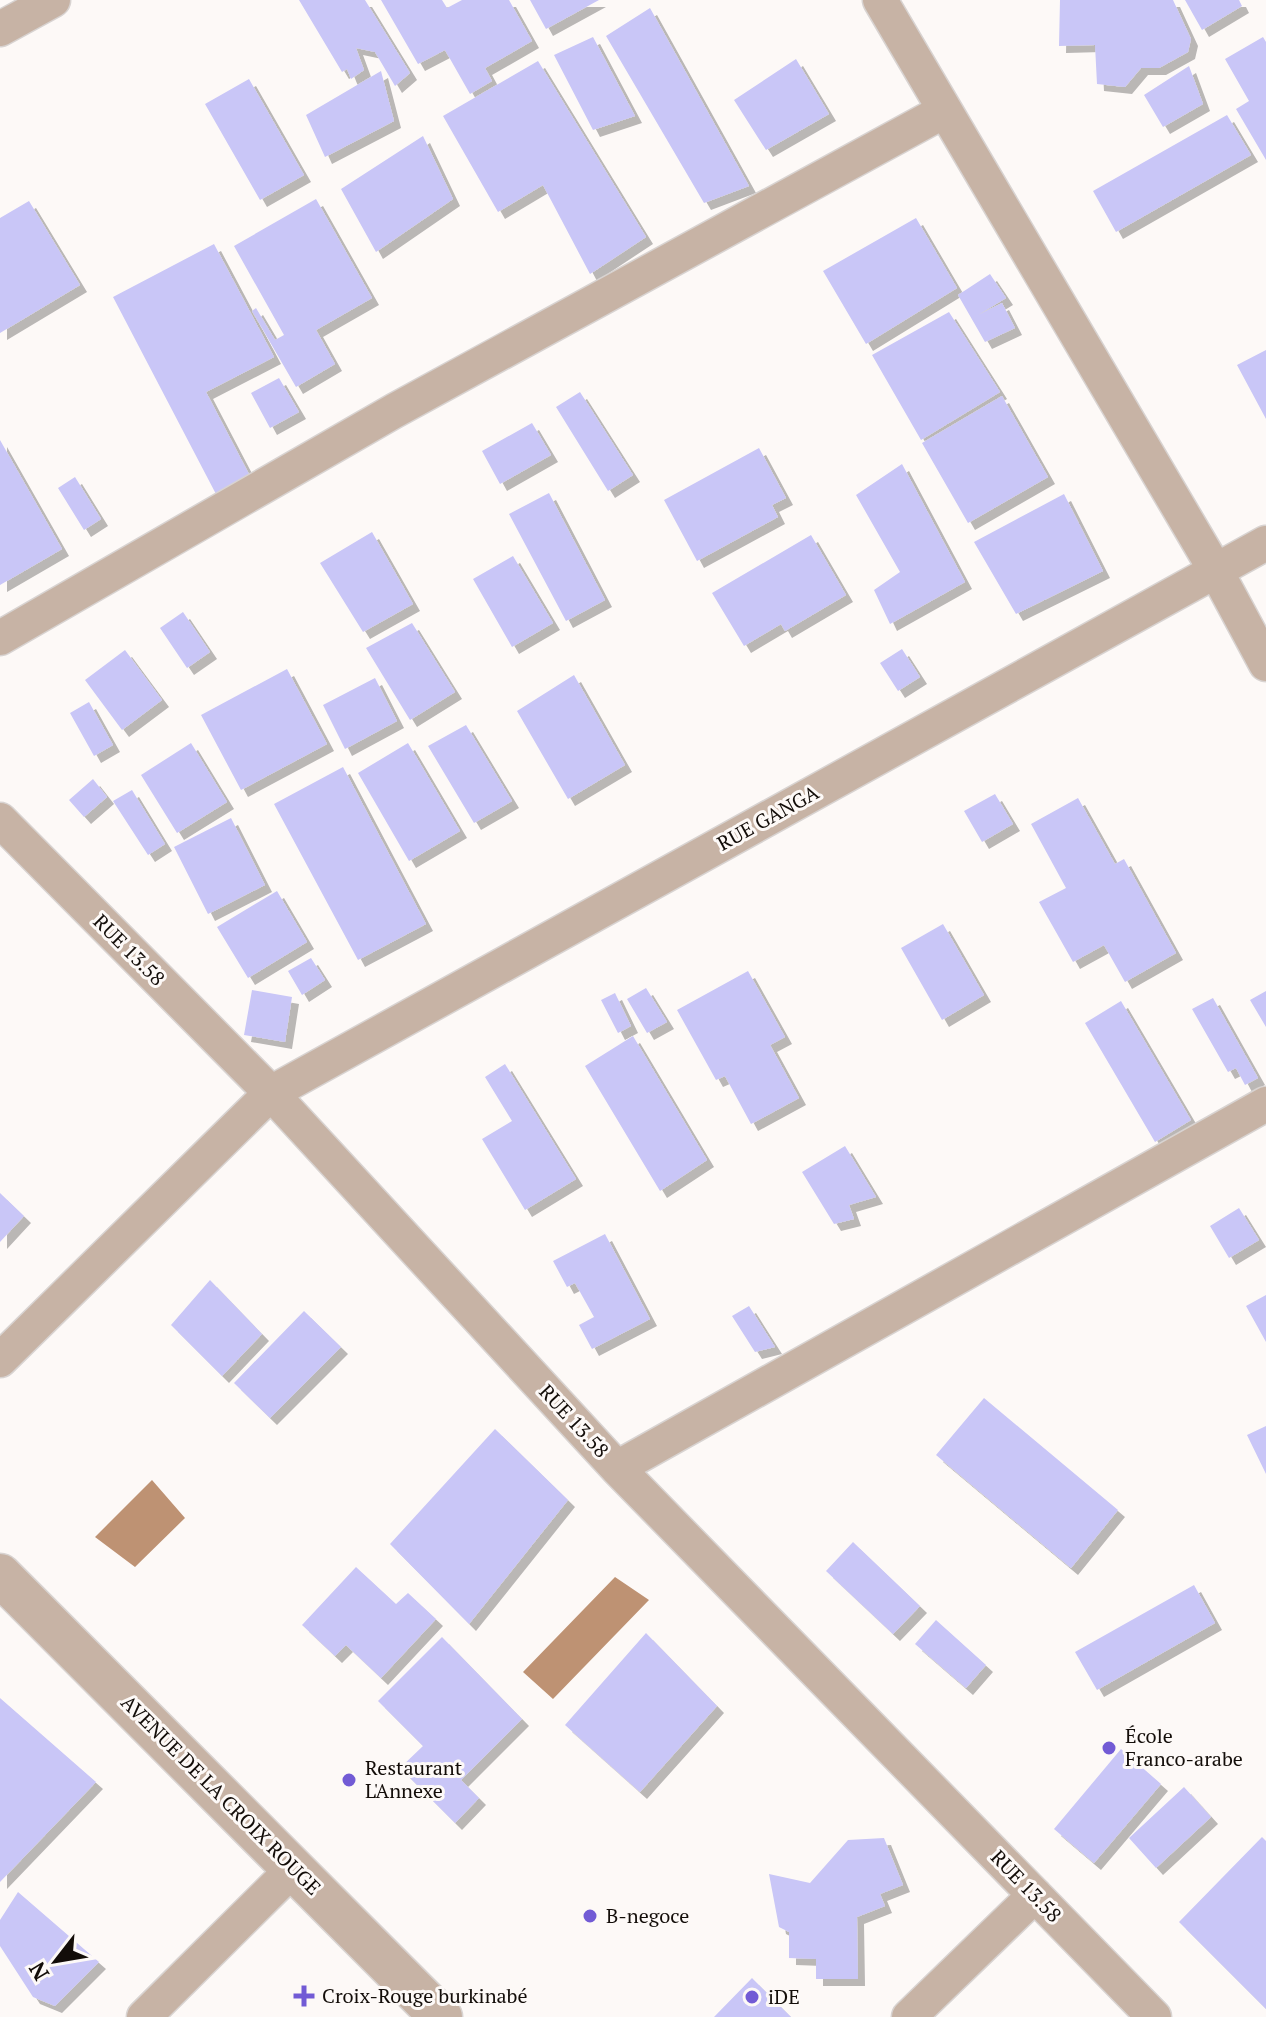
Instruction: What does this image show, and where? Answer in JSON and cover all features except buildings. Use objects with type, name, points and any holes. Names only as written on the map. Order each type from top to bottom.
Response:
[{"type":"street","points":[[0,29],[53,0]]},
{"type":"street","points":[[880,0],[1216,571],[1266,664]]},
{"type":"street","points":[[0,638],[394,411],[944,111]]},
{"type":"street","name":"RUE GANGA","points":[[0,1360],[271,1093],[1266,543]]},
{"type":"street","name":"RUE 13.58","points":[[0,820],[271,1093],[617,1468],[1154,2017]]},
{"type":"street","points":[[617,1468],[1266,1104]]},
{"type":"street","name":"AVENUE DE LA CROIX ROUGE","points":[[0,1575],[441,2017]]},
{"type":"street","points":[[144,2017],[294,1868]]},
{"type":"street","points":[[909,2017],[1035,1895]]},
{"type":"shaded area","points":[[152,1480],[185,1518],[135,1567],[95,1537]]},
{"type":"shaded area","points":[[615,1577],[649,1600],[553,1699],[523,1672]]},
{"type":"place","name":"École Franco-arabe","points":[[1109,1748]]},
{"type":"place","name":"Restaurant L'Annexe","points":[[349,1780]]},
{"type":"place","name":"B-negoce","points":[[590,1916]]},
{"type":"place","name":"Croix-Rouge burkinabé","points":[[304,1996]]},
{"type":"place","name":"iDE","points":[[752,1997]]}]
